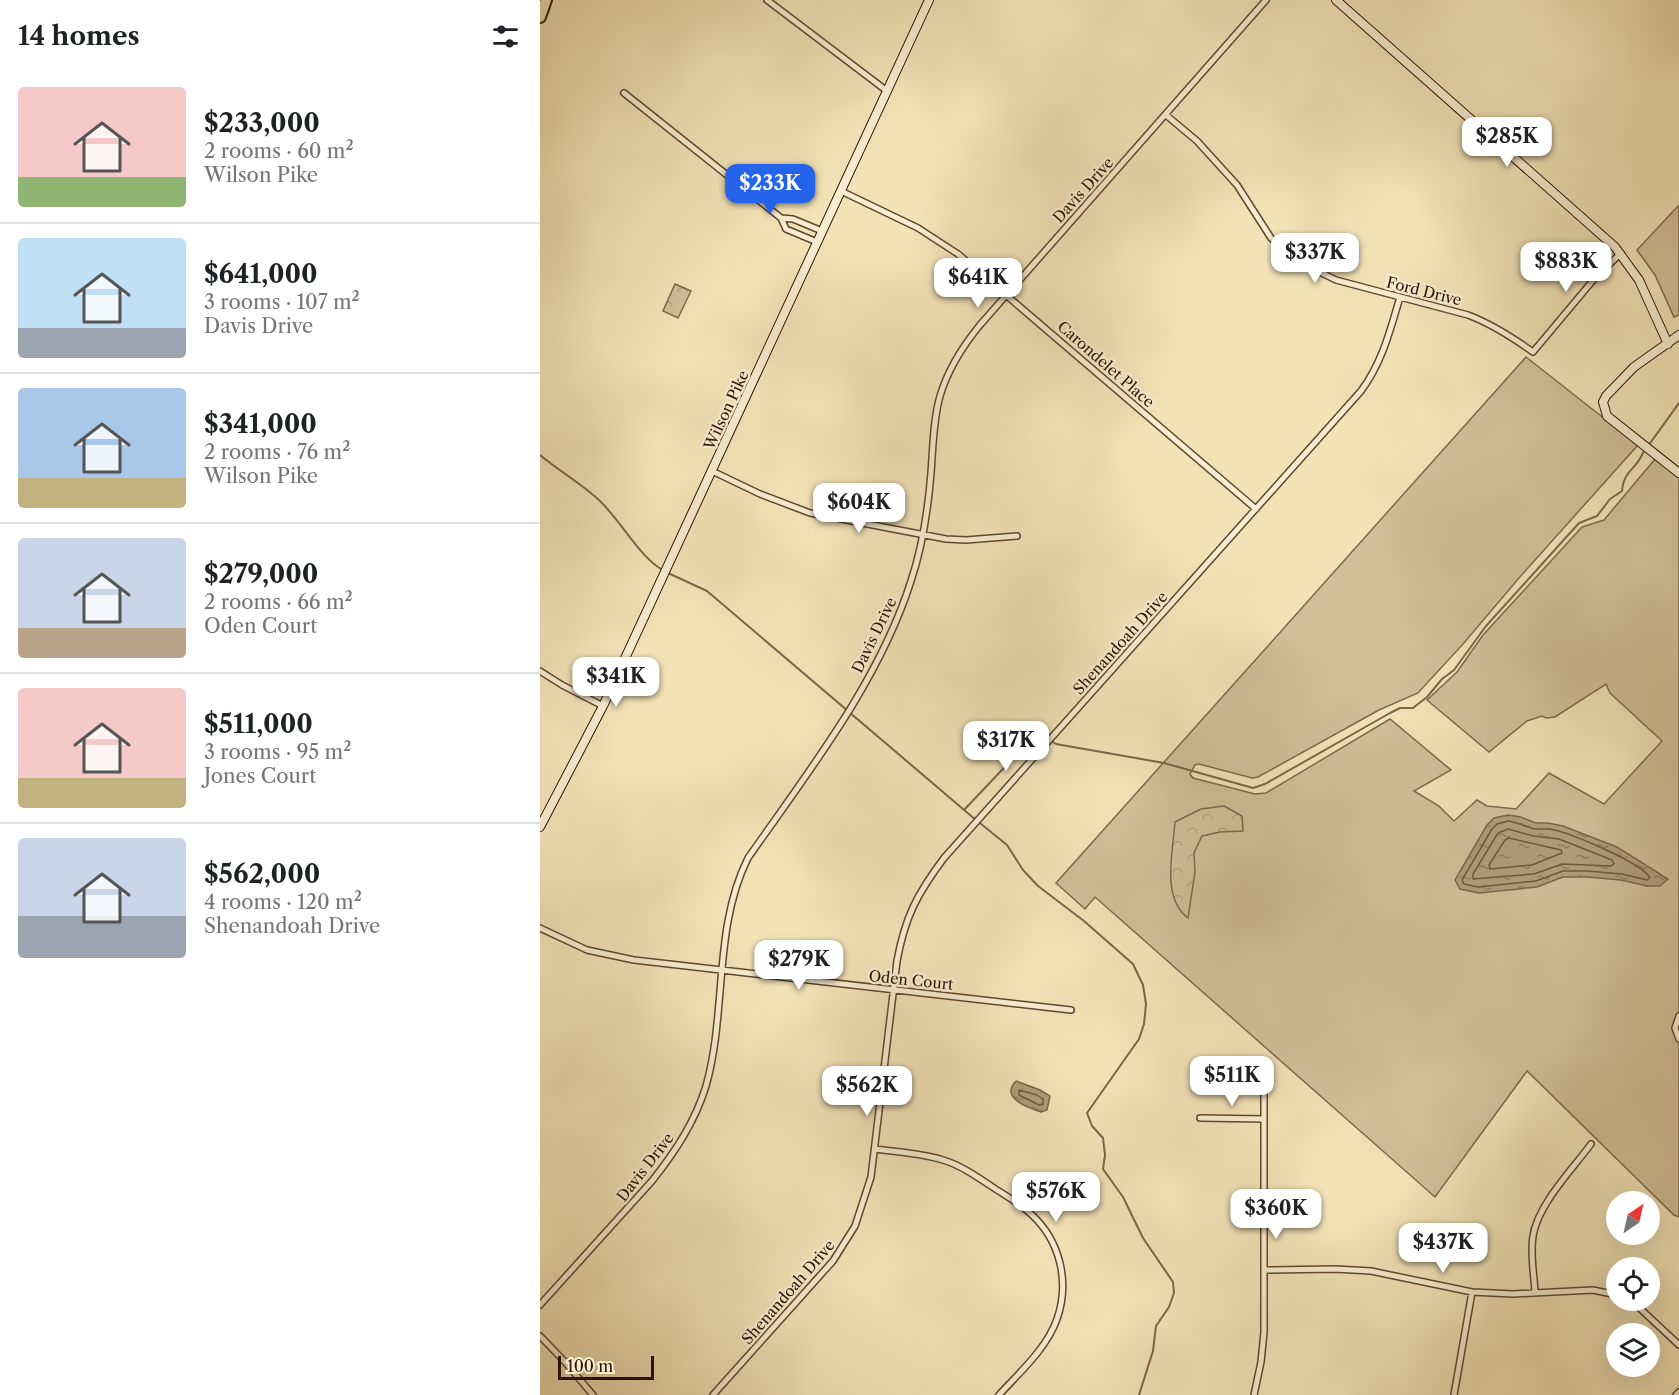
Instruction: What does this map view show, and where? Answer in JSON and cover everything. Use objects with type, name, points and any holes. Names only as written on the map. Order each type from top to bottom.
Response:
[{"type":"highway","points":[[540,17],[546,0]]},
{"type":"main road","name":"Wilson Pike","points":[[540,827],[603,706],[928,0]]},
{"type":"main road","points":[[1336,0],[1599,231],[1621,253],[1639,280],[1668,344]]},
{"type":"main road","points":[[1679,334],[1634,367],[1605,396],[1603,407],[1607,416],[1679,473]]},
{"type":"main road","points":[[1668,344],[1679,343]]},
{"type":"street","points":[[767,0],[887,91]]},
{"type":"street","name":"Davis Drive","points":[[540,1305],[652,1181],[681,1142],[698,1109],[706,1085],[714,1041],[730,908],[737,880],[748,858],[812,767],[850,706],[892,631],[911,581],[923,535],[936,413],[946,378],[967,341],[1266,0]]},
{"type":"street","points":[[624,93],[781,218],[786,229],[817,242]]},
{"type":"street","name":"Ford Drive","points":[[1166,115],[1197,141],[1237,185],[1271,237],[1297,261],[1336,280],[1484,321],[1508,334],[1533,352],[1589,283],[1621,253]]},
{"type":"street","name":"Carondelet Place","points":[[841,191],[932,236],[958,254],[1256,509]]},
{"type":"street","points":[[781,218],[793,219],[822,231]]},
{"type":"street","name":"Shenandoah Drive","points":[[713,1395],[796,1304],[846,1242],[862,1208],[871,1177],[875,1149],[892,991],[902,935],[917,896],[944,858],[1361,391],[1374,374],[1385,348],[1400,297]]},
{"type":"street","points":[[712,471],[760,494],[810,513],[923,535],[966,540],[1017,536]]},
{"type":"street","points":[[540,671],[603,706]]},
{"type":"street","name":"Oden Court","points":[[540,928],[587,950],[614,957],[1071,1010]]},
{"type":"street","points":[[1679,1016],[1675,1029],[1679,1039]]},
{"type":"street","points":[[1254,1395],[1264,1332],[1264,1082]]},
{"type":"street","points":[[1200,1118],[1264,1119]]},
{"type":"street","points":[[1535,1292],[1532,1248],[1537,1220],[1591,1144]]},
{"type":"street","points":[[875,1149],[918,1154],[944,1160],[969,1171],[1031,1214],[1049,1233],[1063,1277],[1062,1302],[1058,1318],[1052,1332],[1038,1352],[999,1395]]},
{"type":"street","points":[[1264,1270],[1371,1270],[1472,1292],[1513,1294],[1593,1290],[1606,1293]]},
{"type":"street","points":[[1454,1395],[1472,1292]]},
{"type":"street","points":[[1643,1311],[1679,1345]]},
{"type":"street","points":[[540,1336],[593,1395]]},
{"type":"green space","points":[[1679,205],[1679,315],[1674,317],[1655,275],[1637,250]]},
{"type":"green space","points":[[675,284],[691,291],[678,318],[663,311]]},
{"type":"green space","points":[[1526,357],[1638,445],[1418,693],[1379,710],[1258,777],[1252,778],[1199,764],[1195,765],[1190,774],[1193,778],[1255,794],[1266,793],[1390,719],[1451,770],[1414,791],[1439,806],[1454,821],[1477,800],[1487,806],[1516,809],[1549,773],[1604,804],[1662,741],[1610,693],[1606,684],[1555,717],[1542,716],[1527,721],[1489,752],[1427,700],[1457,672],[1483,635],[1582,527],[1604,520],[1655,459],[1679,477],[1679,1217],[1660,1201],[1660,1191],[1650,1191],[1527,1071],[1435,1197],[1095,897],[1085,909],[1056,883]]},
{"type":"green space","points":[[1224,806],[1242,816],[1243,831],[1202,836],[1194,853],[1195,872],[1188,918],[1174,899],[1171,887],[1175,822],[1201,809]]},
{"type":"water","points":[[1508,815],[1536,823],[1563,826],[1617,847],[1668,879],[1660,886],[1647,886],[1621,880],[1563,877],[1537,887],[1479,893],[1460,889],[1455,880],[1487,825],[1494,818]]},
{"type":"water","points":[[1016,1081],[1050,1096],[1047,1110],[1041,1112],[1030,1108],[1013,1097],[1011,1092]]},
{"type":"waterway","points":[[964,810],[1037,733],[1056,744],[1164,763],[1253,788],[1265,784],[1390,713],[1400,708],[1413,708],[1454,670],[1486,626],[1579,523],[1597,516],[1610,499],[1622,491],[1627,474],[1637,464],[1679,403]]},
{"type":"waterway","points":[[540,455],[600,501],[647,558],[663,570]]},
{"type":"waterway","points":[[668,573],[707,591],[1007,845],[1023,870],[1038,886],[1084,921],[1133,964],[1143,985],[1146,1004],[1144,1024],[1139,1039],[1087,1113],[1092,1126],[1103,1138],[1105,1155],[1103,1169],[1123,1197],[1143,1238],[1173,1282],[1174,1293],[1169,1307],[1156,1326],[1153,1351],[1139,1395]]}]
